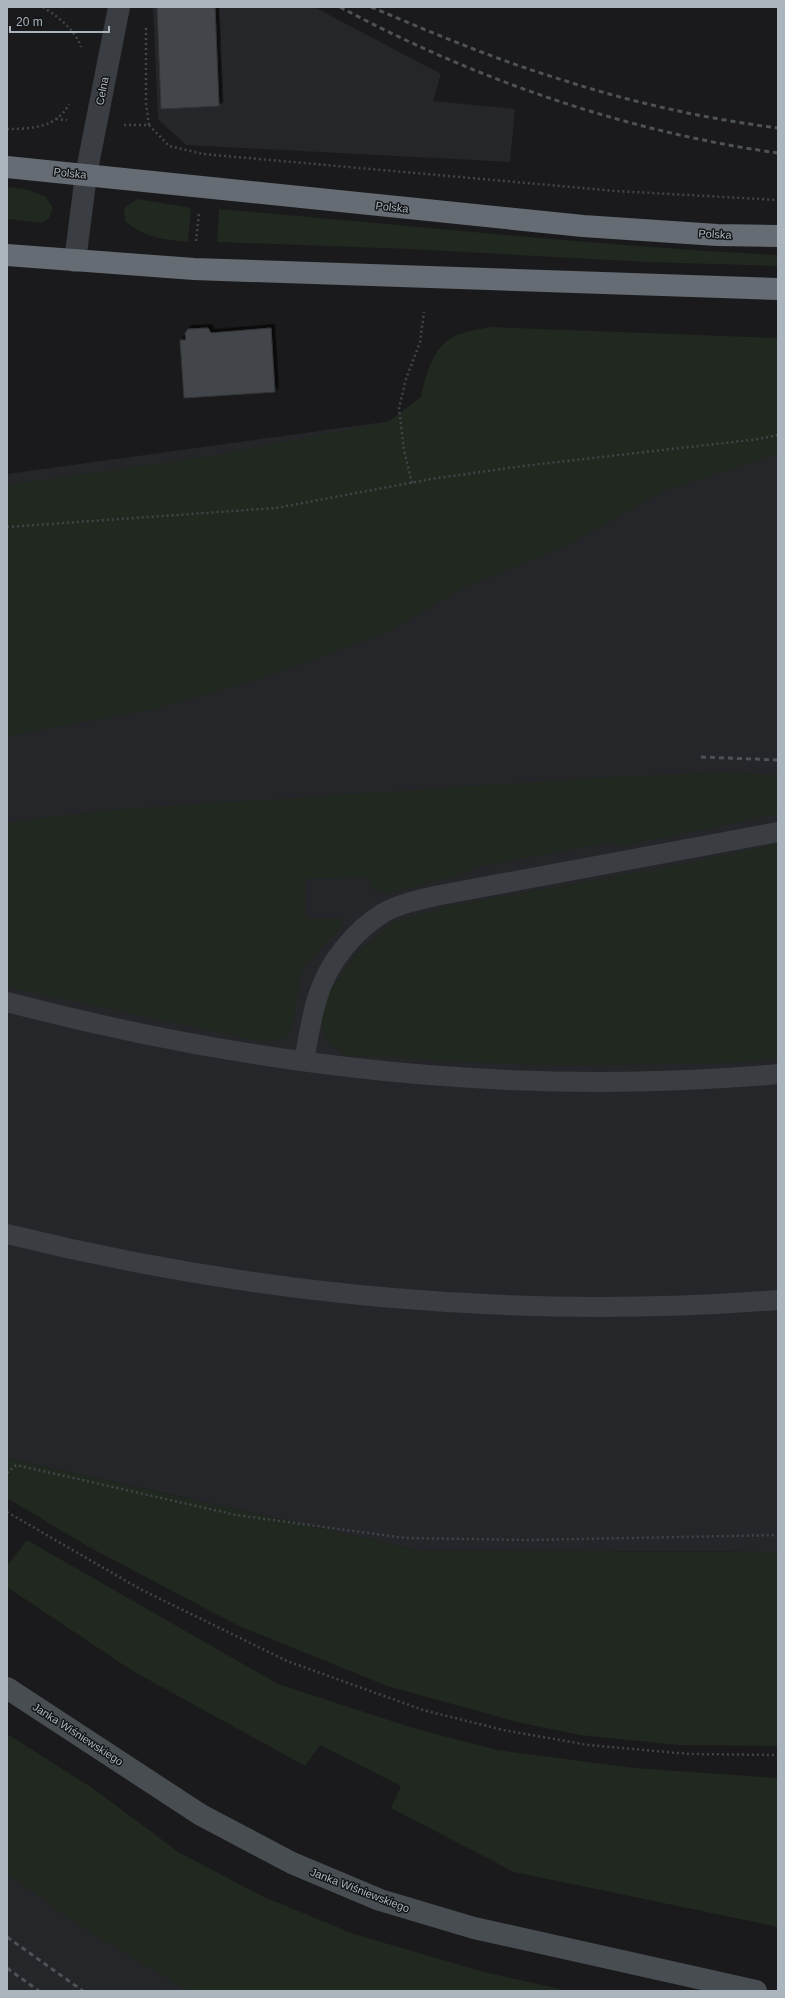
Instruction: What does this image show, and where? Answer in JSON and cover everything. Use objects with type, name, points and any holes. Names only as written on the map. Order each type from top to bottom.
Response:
[{"type":"highway","name":"Polska","points":[[7,167],[583,226],[717,235],[778,236]]},
{"type":"highway","points":[[7,255],[194,269],[778,289]]},
{"type":"main road","name":"Janka Wiśniewskiego","points":[[7,1688],[201,1815],[292,1863],[380,1900],[427,1915],[497,1934],[756,1991]]},
{"type":"street","name":"Celna","points":[[75,261],[86,175],[118,7]]},
{"type":"lane","points":[[304,1062],[318,996],[328,972],[344,949],[369,924],[384,913],[413,901],[435,896],[778,832]]},
{"type":"lane","points":[[7,1002],[71,1019],[163,1039],[304,1062],[436,1076],[556,1082],[670,1081],[778,1074]]},
{"type":"lane","points":[[7,1234],[122,1260],[207,1275],[333,1292],[452,1302],[571,1307],[701,1305],[778,1300]]},
{"type":"path","points":[[42,7],[56,16],[73,32],[81,46],[81,53]]},
{"type":"path","points":[[146,22],[146,103],[149,125],[169,146],[202,154],[616,191],[778,200]]},
{"type":"path","points":[[7,129],[37,128],[56,119],[67,108],[70,102]]},
{"type":"path","points":[[136,125],[149,125]]},
{"type":"path","points":[[194,269],[201,188],[202,154]]},
{"type":"path","points":[[412,483],[404,450],[400,408],[406,379],[420,342],[424,312]]},
{"type":"path","points":[[7,528],[276,508],[412,483],[523,466],[760,439],[778,435]]},
{"type":"path","points":[[7,1473],[16,1465],[236,1515],[405,1538],[515,1540],[778,1535]]},
{"type":"path","points":[[7,1512],[140,1589],[287,1661],[423,1710],[503,1730],[588,1745],[689,1754],[778,1755]]},
{"type":"shaded area","points":[[153,7],[314,7],[441,74],[433,101],[515,109],[510,162],[186,145],[158,119]]},
{"type":"shaded area","points":[[7,187],[25,189],[46,197],[53,208],[49,218],[42,223],[7,219]]},
{"type":"shaded area","points":[[137,199],[191,208],[188,242],[154,237],[132,227],[125,221],[124,208]]},
{"type":"shaded area","points":[[219,209],[638,246],[778,255],[778,266],[646,262],[409,249],[217,242]]},
{"type":"shaded area","points":[[490,327],[778,338],[778,454],[664,491],[564,547],[464,588],[386,633],[266,677],[154,709],[7,736],[7,485],[211,456],[388,422],[421,397],[428,369],[432,360],[443,344],[460,334]]},
{"type":"shaded area","points":[[778,368],[778,1552],[418,1550],[7,1458],[7,474]]},
{"type":"shaded area","points":[[728,772],[778,775],[778,814],[626,845],[604,843],[478,867],[462,874],[386,894],[374,890],[368,877],[306,878],[306,918],[343,918],[339,929],[302,969],[292,1027],[287,1038],[264,1042],[7,987],[7,823],[82,813],[159,807],[572,780]]},
{"type":"shaded area","points":[[778,844],[778,1059],[727,1063],[559,1066],[346,1056],[326,1041],[322,1023],[323,1008],[330,991],[357,953],[393,922],[449,906],[662,868]]},
{"type":"shaded area","points":[[7,1458],[418,1550],[778,1552],[778,1746],[678,1745],[580,1735],[517,1722],[387,1686],[239,1626],[87,1546],[7,1498]]},
{"type":"shaded area","points":[[27,1540],[278,1684],[413,1728],[497,1750],[634,1768],[778,1778],[778,1927],[514,1872],[391,1808],[401,1786],[320,1745],[305,1766],[131,1670],[7,1587],[7,1566]]},
{"type":"shaded area","points":[[7,1734],[91,1787],[180,1853],[264,1897],[354,1934],[484,1972],[569,1991],[188,1991],[75,1923],[7,1873]]},
{"type":"shaded area","points":[[7,1773],[228,1906],[556,1991],[7,1991]]},
{"type":"building","points":[[157,7],[215,7],[219,106],[161,109]]},
{"type":"building","points":[[208,328],[211,333],[271,328],[275,392],[184,398],[180,340],[186,340],[185,333],[188,329]]},
{"type":"railway","points":[[340,7],[391,33],[444,57],[553,99],[608,117],[665,131],[721,144],[778,153]]},
{"type":"railway","points":[[371,7],[492,56],[592,89],[644,103],[698,115],[778,128]]},
{"type":"railway","points":[[701,757],[778,760]]},
{"type":"railway","points":[[7,1937],[83,1991]]},
{"type":"railway","points":[[7,1968],[39,1991]]}]
